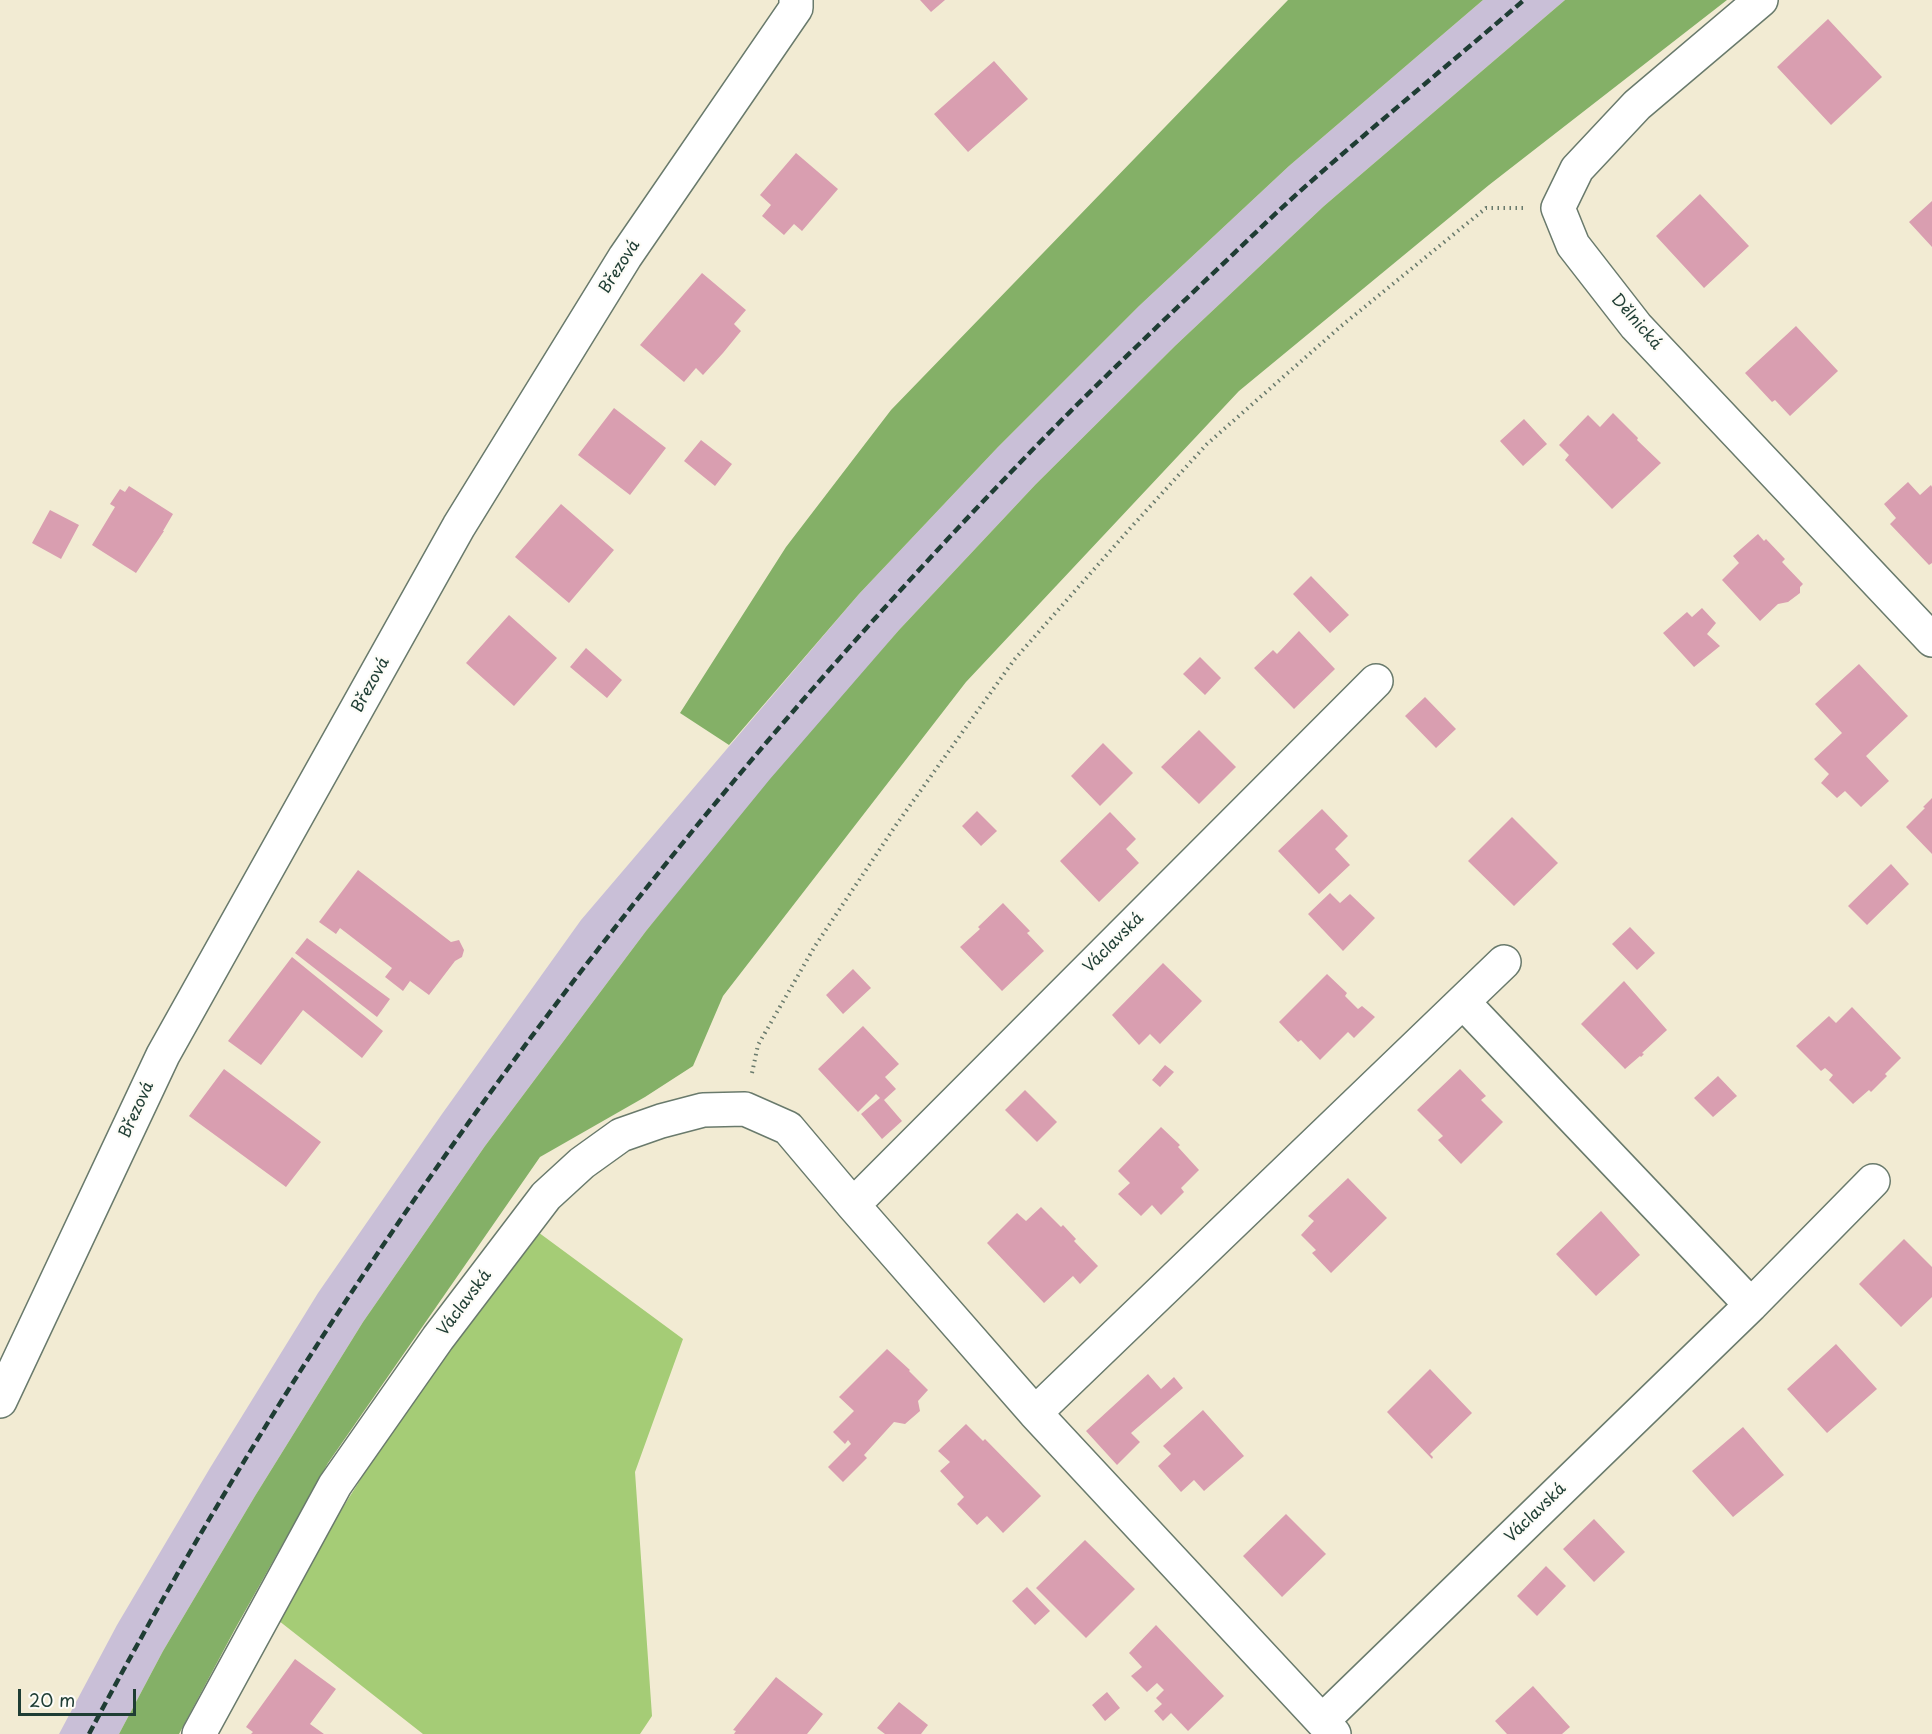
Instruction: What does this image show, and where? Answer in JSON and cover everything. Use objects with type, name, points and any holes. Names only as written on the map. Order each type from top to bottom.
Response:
[{"type":"street","name":"Březová","points":[[0,1401],[163,1055],[459,526],[625,257],[796,8],[796,0]]},
{"type":"street","points":[[1558,208],[1577,168],[1637,105],[1761,0]]},
{"type":"street","name":"Dělnická","points":[[1558,208],[1573,245],[1636,326],[1932,640]]},
{"type":"street","name":"Václavská","points":[[853,1205],[1376,681]]},
{"type":"street","points":[[1035,1413],[1504,962]]},
{"type":"street","points":[[1463,1002],[1751,1305]]},
{"type":"street","name":"Václavská","points":[[199,1734],[334,1485],[438,1338],[546,1196],[582,1163],[621,1135],[661,1121],[703,1110],[745,1109],[788,1128],[1035,1413],[1328,1728],[1873,1181]]},
{"type":"path","points":[[745,1109],[758,1046],[821,937],[896,825],[1014,660],[1134,524],[1207,444],[1340,327],[1486,208],[1558,208]]},
{"type":"shaded area","points":[[1483,0],[1565,0],[1324,206],[1176,345],[1036,484],[899,630],[646,931],[485,1146],[363,1322],[255,1496],[163,1651],[119,1734],[59,1734],[117,1625],[318,1293],[442,1114],[581,920],[859,594],[998,447],[1139,306],[1289,166]]},
{"type":"green space","points":[[1288,0],[1483,0],[1289,166],[1139,306],[998,447],[859,594],[729,745],[680,713],[786,547],[891,410]]},
{"type":"green space","points":[[1565,0],[1727,0],[1489,185],[1239,391],[966,682],[723,996],[693,1066],[645,1097],[540,1157],[328,1463],[179,1734],[119,1734],[163,1651],[255,1496],[363,1322],[485,1146],[646,931],[770,779],[899,630],[1036,484],[1176,345],[1324,206]]},
{"type":"green space","points":[[523,1221],[683,1339],[635,1472],[652,1716],[640,1734],[423,1734],[274,1617]]},
{"type":"building","points":[[920,0],[945,0],[931,12]]},
{"type":"building","points":[[1828,19],[1882,77],[1831,125],[1777,67]]},
{"type":"building","points":[[994,61],[1028,99],[968,152],[934,114]]},
{"type":"building","points":[[796,153],[838,189],[802,231],[794,224],[784,235],[762,216],[771,205],[760,195]]},
{"type":"building","points":[[1700,194],[1749,246],[1704,288],[1656,236]]},
{"type":"building","points":[[1932,201],[1932,247],[1909,222]]},
{"type":"building","points":[[702,273],[746,310],[734,324],[741,331],[723,353],[703,375],[696,368],[684,382],[640,345]]},
{"type":"building","points":[[1796,326],[1838,371],[1790,416],[1775,400],[1772,402],[1745,373]]},
{"type":"building","points":[[614,408],[666,448],[630,495],[578,455]]},
{"type":"building","points":[[1613,413],[1661,463],[1612,509],[1565,460],[1569,455],[1559,445],[1588,415],[1600,427]]},
{"type":"building","points":[[1524,419],[1547,444],[1523,466],[1500,441]]},
{"type":"building","points":[[701,440],[732,464],[715,486],[684,461]]},
{"type":"building","points":[[1908,482],[1920,495],[1931,485],[1932,487],[1932,563],[1929,565],[1890,524],[1896,518],[1884,504]]},
{"type":"building","points":[[129,486],[173,514],[136,573],[92,545],[115,507],[110,504],[120,489],[125,492]]},
{"type":"building","points":[[561,504],[614,550],[569,603],[515,557]]},
{"type":"building","points":[[50,510],[79,525],[61,559],[32,543]]},
{"type":"building","points":[[1758,534],[1785,559],[1782,562],[1803,584],[1800,587],[1800,593],[1788,602],[1778,604],[1760,621],[1722,580],[1739,563],[1733,556]]},
{"type":"building","points":[[1311,576],[1349,615],[1330,633],[1293,594]]},
{"type":"building","points":[[1702,608],[1716,623],[1707,634],[1720,646],[1694,667],[1663,633],[1687,612],[1692,617]]},
{"type":"building","points":[[509,615],[557,658],[514,706],[466,663]]},
{"type":"building","points":[[1299,631],[1335,669],[1294,709],[1254,668],[1273,650],[1277,654]]},
{"type":"building","points":[[586,648],[622,680],[607,698],[570,667]]},
{"type":"building","points":[[1200,657],[1221,678],[1205,695],[1183,674]]},
{"type":"building","points":[[1859,664],[1908,716],[1866,756],[1889,781],[1861,807],[1845,791],[1837,798],[1821,783],[1829,774],[1814,759],[1842,733],[1815,704]]},
{"type":"building","points":[[1425,697],[1456,729],[1436,748],[1405,716]]},
{"type":"building","points":[[1199,730],[1236,767],[1199,804],[1161,767]]},
{"type":"building","points":[[1103,743],[1133,773],[1100,806],[1071,776]]},
{"type":"building","points":[[1932,798],[1932,854],[1906,827]]},
{"type":"building","points":[[1322,809],[1348,836],[1335,849],[1350,865],[1319,894],[1278,851]]},
{"type":"building","points":[[977,811],[997,831],[981,846],[962,826]]},
{"type":"building","points":[[1110,812],[1136,839],[1126,849],[1139,863],[1099,902],[1060,861]]},
{"type":"building","points":[[1512,817],[1558,863],[1514,906],[1468,861]]},
{"type":"building","points":[[1891,864],[1909,884],[1867,925],[1848,906]]},
{"type":"building","points":[[358,870],[451,942],[459,940],[464,950],[462,957],[455,961],[429,995],[410,981],[403,991],[385,977],[392,968],[340,928],[336,934],[319,922]]},
{"type":"building","points":[[1330,893],[1340,903],[1350,894],[1375,918],[1343,951],[1308,914]]},
{"type":"building","points":[[1003,903],[1030,931],[1027,933],[1044,951],[1002,991],[960,947]]},
{"type":"building","points":[[1630,927],[1655,953],[1637,970],[1612,944]]},
{"type":"building","points":[[307,938],[390,999],[377,1017],[295,953]]},
{"type":"building","points":[[292,957],[383,1031],[362,1058],[303,1010],[261,1065],[228,1041]]},
{"type":"building","points":[[1163,963],[1202,1001],[1160,1044],[1150,1034],[1139,1045],[1112,1015]]},
{"type":"building","points":[[853,969],[871,988],[843,1014],[826,995]]},
{"type":"building","points":[[1327,974],[1347,993],[1345,996],[1358,1009],[1362,1006],[1375,1017],[1354,1038],[1348,1032],[1320,1060],[1279,1022]]},
{"type":"building","points":[[1624,981],[1667,1030],[1642,1053],[1644,1054],[1641,1057],[1625,1069],[1581,1024]]},
{"type":"building","points":[[1852,1007],[1901,1058],[1871,1092],[1869,1090],[1853,1104],[1829,1080],[1833,1075],[1825,1068],[1821,1071],[1796,1046],[1829,1016],[1836,1023]]},
{"type":"building","points":[[863,1026],[899,1064],[885,1077],[896,1089],[884,1100],[902,1121],[882,1139],[861,1114],[880,1098],[876,1094],[858,1112],[818,1069]]},
{"type":"building","points":[[1165,1065],[1174,1072],[1160,1087],[1152,1080]]},
{"type":"building","points":[[224,1069],[321,1142],[286,1187],[189,1116]]},
{"type":"building","points":[[1460,1069],[1486,1096],[1481,1100],[1503,1122],[1461,1164],[1438,1140],[1443,1136],[1417,1110]]},
{"type":"building","points":[[1718,1076],[1737,1096],[1713,1117],[1694,1098]]},
{"type":"building","points":[[1025,1090],[1057,1122],[1037,1142],[1005,1110]]},
{"type":"building","points":[[1161,1127],[1180,1145],[1178,1147],[1199,1170],[1181,1188],[1184,1192],[1161,1215],[1152,1205],[1141,1216],[1118,1194],[1130,1183],[1118,1171]]},
{"type":"building","points":[[1348,1178],[1387,1218],[1331,1273],[1312,1253],[1316,1250],[1301,1235],[1314,1221],[1308,1216]]},
{"type":"building","points":[[1041,1207],[1061,1227],[1063,1225],[1076,1239],[1074,1241],[1098,1266],[1080,1284],[1073,1276],[1044,1303],[987,1243],[1017,1213],[1026,1221]]},
{"type":"building","points":[[1601,1211],[1640,1255],[1596,1296],[1556,1254]]},
{"type":"building","points":[[1904,1239],[1932,1267],[1932,1297],[1901,1327],[1859,1284]]},
{"type":"building","points":[[1836,1344],[1877,1389],[1827,1433],[1787,1389]]},
{"type":"building","points":[[887,1349],[928,1390],[918,1401],[920,1411],[905,1424],[894,1422],[864,1455],[867,1458],[843,1482],[828,1467],[851,1444],[848,1440],[845,1444],[833,1432],[854,1411],[839,1397]]},
{"type":"building","points":[[1430,1369],[1472,1413],[1430,1454],[1432,1459],[1387,1412]]},
{"type":"building","points":[[1148,1374],[1161,1389],[1174,1377],[1183,1388],[1131,1433],[1140,1442],[1117,1465],[1086,1431]]},
{"type":"building","points":[[1203,1410],[1244,1456],[1204,1491],[1194,1480],[1181,1492],[1158,1466],[1171,1454],[1163,1446]]},
{"type":"building","points":[[966,1424],[983,1441],[985,1439],[1041,1496],[1003,1533],[987,1516],[977,1525],[957,1504],[964,1497],[940,1471],[950,1462],[938,1451]]},
{"type":"building","points":[[1743,1427],[1784,1475],[1733,1517],[1692,1471]]},
{"type":"building","points":[[1286,1514],[1326,1554],[1282,1597],[1243,1556]]},
{"type":"building","points":[[1594,1519],[1625,1552],[1594,1582],[1563,1549]]},
{"type":"building","points":[[1085,1540],[1135,1589],[1086,1638],[1036,1588]]},
{"type":"building","points":[[1546,1566],[1566,1586],[1537,1616],[1517,1596]]},
{"type":"building","points":[[1027,1587],[1050,1611],[1035,1625],[1012,1601]]},
{"type":"building","points":[[1156,1625],[1224,1696],[1188,1731],[1171,1713],[1163,1721],[1154,1711],[1162,1704],[1156,1698],[1164,1690],[1157,1683],[1147,1692],[1131,1676],[1142,1667],[1129,1653]]},
{"type":"building","points":[[295,1659],[336,1689],[310,1724],[324,1734],[251,1734],[253,1732],[246,1727]]},
{"type":"building","points":[[776,1677],[823,1714],[807,1734],[734,1734],[736,1731],[733,1730]]},
{"type":"building","points":[[1533,1686],[1570,1727],[1562,1734],[1507,1734],[1495,1721]]},
{"type":"building","points":[[1107,1692],[1120,1708],[1105,1721],[1092,1705]]},
{"type":"building","points":[[899,1702],[928,1725],[921,1734],[885,1734],[877,1728]]},
{"type":"railway","points":[[89,1734],[184,1563],[285,1395],[393,1230],[507,1070],[626,914],[750,762],[879,614],[1013,470],[1085,397],[1294,196],[1524,0]]}]
